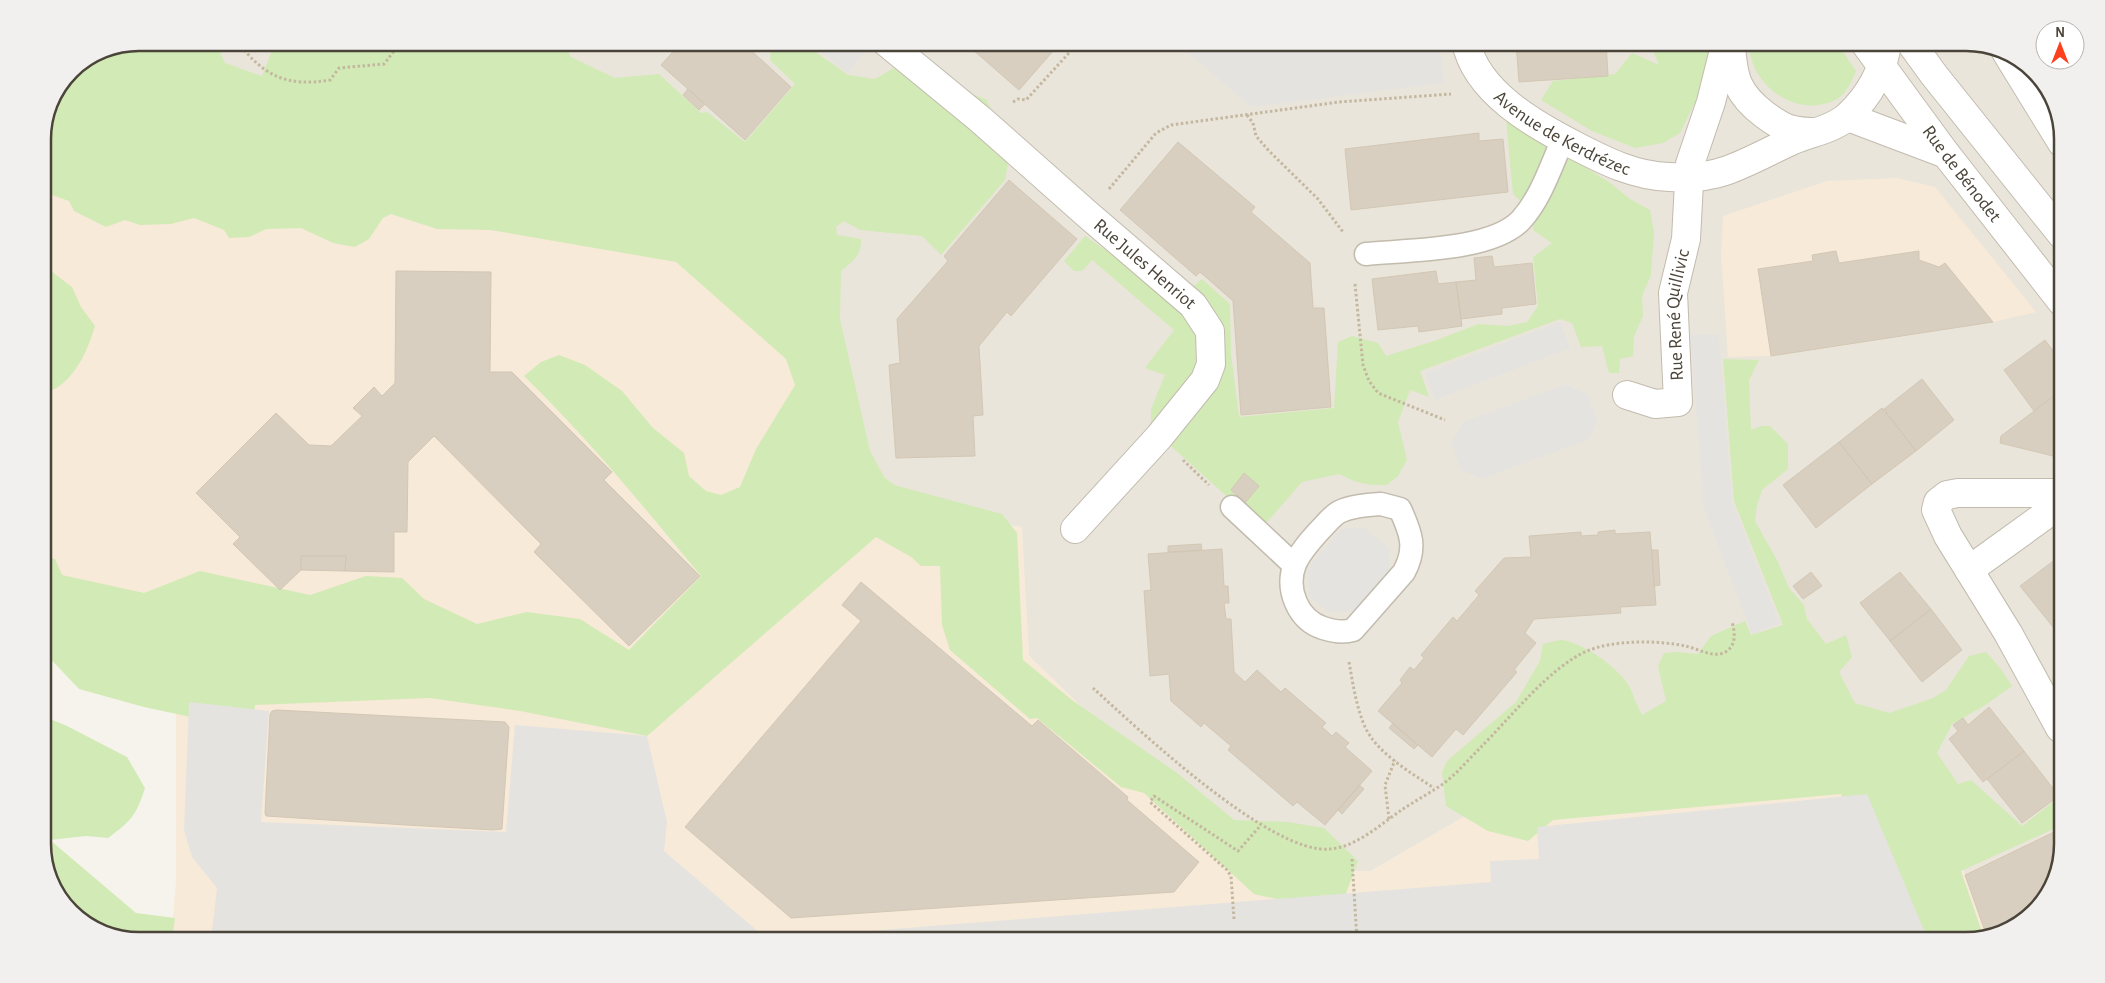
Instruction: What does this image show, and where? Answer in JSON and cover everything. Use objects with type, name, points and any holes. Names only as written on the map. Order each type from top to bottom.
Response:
[{"type":"street","name":"Rue Jules Henriot","points":[[897,51],[981,120],[1193,305],[1210,331],[1211,364],[1205,380],[1160,437],[1075,528]]},
{"type":"street","name":"Avenue de Kerdrézec","points":[[1468,51],[1475,66],[1487,82],[1524,116],[1563,139],[1603,159],[1643,174],[1689,177],[1724,172],[1812,132],[1830,128],[1848,117],[1868,93],[1884,54]]},
{"type":"street","points":[[1689,177],[1692,153],[1711,102],[1724,51]]},
{"type":"street","points":[[1732,51],[1736,82],[1745,98],[1776,124],[1790,131],[1812,132]]},
{"type":"street","name":"Rue de Bénodet","points":[[1917,51],[2054,225]]},
{"type":"street","name":"Rue de Bénodet","points":[[1884,54],[1946,154],[2054,289]]},
{"type":"street","points":[[2015,66],[2053,129]]},
{"type":"street","points":[[1848,117],[1946,154]]},
{"type":"street","name":"Rue René Quillivic","points":[[1627,395],[1655,404],[1678,402],[1673,293],[1686,240],[1689,177]]},
{"type":"street","points":[[2054,493],[1958,493],[1947,495],[1938,502],[1936,510],[1948,536],[2008,633],[2054,717]]},
{"type":"street","points":[[1969,570],[2054,510]]},
{"type":"lane","points":[[1366,254],[1461,246],[1496,236],[1512,227],[1520,222],[1541,190],[1563,139]]},
{"type":"lane","points":[[1381,504],[1400,509],[1410,532],[1412,544],[1410,562],[1404,572],[1360,623],[1347,632],[1332,631],[1317,626],[1304,616],[1296,605],[1293,594],[1294,565],[1312,539],[1338,513],[1354,507],[1381,504]]},
{"type":"lane","points":[[1232,507],[1294,565]]},
{"type":"path","points":[[245,51],[268,72],[281,80],[298,83],[330,80],[339,68],[384,64],[394,51]]},
{"type":"path","points":[[981,120],[1018,99],[1026,100],[1071,51]]},
{"type":"path","points":[[1087,214],[1156,133],[1172,126],[1339,102],[1453,94],[1487,82]]},
{"type":"path","points":[[1160,437],[1232,507]]},
{"type":"path","points":[[1093,688],[1146,736],[1224,800],[1261,825],[1315,849],[1332,849],[1350,844],[1452,774],[1550,676],[1573,658],[1601,646],[1636,642],[1674,644],[1718,654],[1728,650],[1734,644],[1735,632],[1732,622]]},
{"type":"path","points":[[1347,632],[1347,652],[1360,714],[1366,729],[1381,749],[1434,788]]},
{"type":"path","points":[[1389,819],[1385,785],[1395,760]]},
{"type":"path","points":[[1234,919],[1231,876],[1227,870],[1150,802],[1154,796],[1238,851],[1261,825]]},
{"type":"path","points":[[1352,859],[1357,932]]},
{"type":"shaded area","points":[[134,51],[1966,51],[1988,54],[2019,69],[2039,90],[2049,111],[2054,134],[2054,831],[1965,875],[1942,819],[1567,757],[1371,871],[1252,872],[1029,656],[1021,527],[895,510],[51,137],[53,122],[60,100],[73,81],[90,66],[111,56]]},
{"type":"shaded area","points":[[819,51],[866,51],[848,73]]},
{"type":"shaded area","points":[[1186,51],[1441,51],[1444,83],[1251,107]]},
{"type":"shaded area","points":[[51,160],[808,194],[865,495],[895,510],[1022,527],[1029,656],[1252,872],[1371,871],[1567,757],[1717,730],[1942,819],[1965,874],[2054,831],[2054,849],[2049,872],[2042,888],[2024,910],[2005,923],[1988,929],[1966,932],[172,932],[176,882],[176,675],[67,645],[51,572]]},
{"type":"shaded area","points":[[1897,178],[1935,187],[2036,312],[1993,322],[1835,347],[1771,356],[1728,357],[1721,254],[1723,216],[1827,181]]},
{"type":"shaded area","points":[[1560,322],[1570,348],[1435,400],[1425,373]]},
{"type":"shaded area","points":[[1719,334],[1732,502],[1780,623],[1752,634],[1704,509],[1690,335]]},
{"type":"shaded area","points":[[1566,384],[1588,395],[1598,422],[1588,440],[1481,479],[1461,470],[1451,443],[1463,422]]},
{"type":"shaded area","points":[[1364,527],[1389,548],[1389,570],[1354,611],[1328,612],[1309,596],[1308,568],[1341,529]]},
{"type":"shaded area","points":[[189,702],[269,711],[261,822],[506,832],[515,725],[647,736],[667,822],[664,851],[759,932],[212,932],[217,888],[192,857],[184,830]]},
{"type":"shaded area","points":[[1867,794],[1925,932],[856,932],[1491,882],[1490,861],[1539,859],[1537,827]]},
{"type":"green space","points":[[134,51],[220,51],[225,63],[262,76],[272,51],[568,51],[571,57],[615,78],[659,74],[701,113],[707,112],[745,142],[795,84],[770,60],[771,51],[814,51],[848,75],[875,79],[901,64],[987,100],[1005,145],[1008,163],[1005,180],[941,255],[922,236],[860,230],[844,221],[836,227],[837,235],[861,239],[858,254],[841,271],[840,319],[870,451],[884,477],[894,485],[1002,514],[1017,533],[1023,660],[1072,700],[1177,773],[1234,820],[1288,822],[1324,828],[1358,861],[1345,896],[1299,904],[1254,894],[1144,793],[1121,787],[1037,718],[1030,719],[950,650],[942,625],[940,566],[921,566],[911,557],[876,537],[647,736],[520,711],[430,698],[255,705],[253,727],[228,725],[144,707],[79,689],[51,659],[51,558],[55,559],[62,575],[144,593],[200,571],[310,595],[366,576],[402,578],[424,599],[477,624],[527,612],[580,619],[629,650],[701,576],[593,448],[524,376],[541,362],[559,355],[585,365],[622,391],[653,428],[684,453],[689,476],[706,491],[721,495],[740,487],[756,449],[795,385],[786,359],[676,262],[491,230],[437,229],[391,214],[383,218],[369,239],[355,247],[333,243],[301,228],[266,229],[249,237],[229,238],[224,230],[194,218],[171,224],[140,225],[125,220],[106,227],[74,211],[69,201],[52,195],[51,134],[60,100],[73,81],[90,66],[111,56]]},
{"type":"green space","points":[[1653,51],[1710,51],[1697,98],[1680,133],[1663,143],[1635,148],[1592,131],[1541,100],[1553,81],[1615,74],[1632,53],[1659,65]]},
{"type":"green space","points":[[1750,51],[1842,51],[1856,71],[1847,88],[1838,99],[1818,105],[1803,105],[1789,101],[1776,93],[1756,71]]},
{"type":"green space","points":[[1506,119],[1609,182],[1630,199],[1650,210],[1654,232],[1651,275],[1642,296],[1643,316],[1634,336],[1633,356],[1620,359],[1619,373],[1609,373],[1602,346],[1581,347],[1572,323],[1560,319],[1420,371],[1429,397],[1410,390],[1398,422],[1407,460],[1398,476],[1387,485],[1370,485],[1354,481],[1339,474],[1302,482],[1262,528],[1151,428],[1151,409],[1165,375],[1145,368],[1174,330],[1092,260],[1082,271],[1074,271],[1064,261],[1085,236],[1178,300],[1202,279],[1230,304],[1231,354],[1239,417],[1334,408],[1338,342],[1352,336],[1378,343],[1386,356],[1437,340],[1478,324],[1508,326],[1527,322],[1538,306],[1533,257],[1552,243],[1533,230],[1533,212],[1513,194]]},
{"type":"green space","points":[[51,271],[72,287],[81,307],[95,326],[77,368],[56,388],[51,390]]},
{"type":"green space","points":[[1723,359],[1759,360],[1749,380],[1751,430],[1762,426],[1770,426],[1788,444],[1788,469],[1762,490],[1757,505],[1755,521],[1778,562],[1789,588],[1804,605],[1807,619],[1826,644],[1846,635],[1852,657],[1839,672],[1855,703],[1889,713],[1933,698],[1946,690],[1969,656],[1986,652],[2001,669],[2012,686],[1984,706],[1952,724],[1937,753],[1958,784],[1971,780],[2022,826],[2054,801],[2054,829],[1961,871],[1981,930],[1894,932],[1850,825],[1841,794],[1553,820],[1528,841],[1488,831],[1446,806],[1442,772],[1447,761],[1516,702],[1540,661],[1543,644],[1557,640],[1570,642],[1590,651],[1609,664],[1631,689],[1642,715],[1666,701],[1658,666],[1664,653],[1698,654],[1711,636],[1745,621],[1751,635],[1783,625],[1734,501]]},
{"type":"green space","points":[[51,719],[127,757],[145,788],[135,812],[122,827],[108,838],[86,836],[51,840]]},
{"type":"green space","points":[[51,841],[136,913],[175,918],[173,932],[128,931],[111,927],[95,920],[77,906],[63,888],[53,861]]},
{"type":"building","points":[[674,51],[752,51],[791,87],[745,140],[661,65]]},
{"type":"building","points":[[974,51],[1053,51],[1019,90]]},
{"type":"building","points":[[1517,51],[1607,51],[1608,76],[1519,82]]},
{"type":"building","points":[[688,89],[705,104],[699,110],[683,95]]},
{"type":"building","points":[[1479,133],[1479,141],[1503,139],[1508,192],[1351,210],[1345,149]]},
{"type":"building","points":[[1178,142],[1255,207],[1251,212],[1310,263],[1313,308],[1324,308],[1331,407],[1241,415],[1233,301],[1200,272],[1196,276],[1120,210]]},
{"type":"building","points":[[1009,180],[1077,239],[1011,316],[1007,312],[979,346],[983,415],[973,416],[975,456],[896,458],[889,365],[900,363],[897,319],[948,261],[944,256]]},
{"type":"building","points":[[1836,251],[1839,263],[1919,251],[1919,260],[1939,267],[1945,263],[1993,322],[1771,356],[1758,269],[1813,261],[1812,255]]},
{"type":"building","points":[[1492,256],[1494,267],[1532,263],[1536,304],[1502,308],[1502,314],[1461,319],[1456,282],[1476,280],[1474,258]]},
{"type":"building","points":[[396,271],[491,272],[490,372],[512,372],[612,472],[604,480],[700,576],[629,646],[534,552],[541,544],[434,436],[408,462],[407,532],[394,532],[394,572],[345,571],[346,556],[301,556],[301,570],[280,590],[233,544],[240,537],[196,493],[276,413],[309,445],[331,446],[362,416],[353,408],[374,387],[382,396],[395,383]]},
{"type":"building","points":[[1436,271],[1438,284],[1456,282],[1462,326],[1419,332],[1418,326],[1378,330],[1372,279]]},
{"type":"building","points":[[2045,340],[2054,352],[2054,396],[2034,411],[2004,370]]},
{"type":"building","points":[[1922,379],[1954,420],[1916,451],[1884,409]]},
{"type":"building","points":[[2054,396],[2053,456],[2000,443],[2001,436]]},
{"type":"building","points":[[1882,408],[1916,451],[1872,484],[1839,442]]},
{"type":"building","points":[[1839,442],[1872,484],[1816,528],[1783,485]]},
{"type":"building","points":[[1244,473],[1259,486],[1245,503],[1231,490]]},
{"type":"building","points":[[1615,530],[1615,534],[1650,532],[1656,605],[1620,607],[1621,613],[1534,619],[1525,633],[1536,643],[1514,670],[1517,672],[1463,735],[1456,729],[1432,757],[1378,711],[1402,683],[1400,680],[1410,667],[1414,670],[1424,658],[1421,655],[1453,617],[1457,621],[1479,595],[1475,591],[1504,558],[1531,557],[1529,536],[1581,532],[1581,536],[1598,535],[1598,532]]},
{"type":"building","points":[[1201,544],[1202,550],[1168,552],[1168,546]]},
{"type":"building","points":[[1222,549],[1224,586],[1228,586],[1229,603],[1224,603],[1226,619],[1231,619],[1234,672],[1245,682],[1257,670],[1281,692],[1285,688],[1326,723],[1322,727],[1332,736],[1336,732],[1349,743],[1345,747],[1372,771],[1325,825],[1297,802],[1293,806],[1228,750],[1231,746],[1204,723],[1201,727],[1171,701],[1169,674],[1150,676],[1144,591],[1151,590],[1148,554]]},
{"type":"building","points":[[1652,550],[1658,550],[1660,585],[1654,586]]},
{"type":"building","points":[[301,556],[346,556],[345,571],[301,570]]},
{"type":"building","points":[[2054,560],[2054,626],[2053,627],[2020,586]]},
{"type":"building","points":[[1811,572],[1822,586],[1803,599],[1793,586]]},
{"type":"building","points":[[1900,572],[1931,609],[1890,641],[1860,603]]},
{"type":"building","points":[[861,582],[1032,726],[1038,720],[1128,797],[1127,800],[1199,862],[1174,892],[791,918],[685,827],[861,621],[842,605]]},
{"type":"building","points":[[1931,609],[1962,650],[1922,682],[1890,641]]},
{"type":"building","points":[[1989,707],[2024,751],[1983,782],[1949,739],[1958,731],[1953,725],[1963,718],[1968,725]]},
{"type":"building","points":[[272,711],[505,722],[509,727],[502,829],[266,816],[270,714]]},
{"type":"building","points":[[1393,723],[1418,745],[1414,749],[1389,728]]},
{"type":"building","points":[[2024,751],[2054,790],[2054,800],[2022,823],[1987,779]]},
{"type":"building","points":[[1359,785],[1364,789],[1342,814],[1338,810]]},
{"type":"building","points":[[2054,832],[2052,861],[2042,888],[2024,910],[2005,923],[1984,930],[1965,875]]}]
